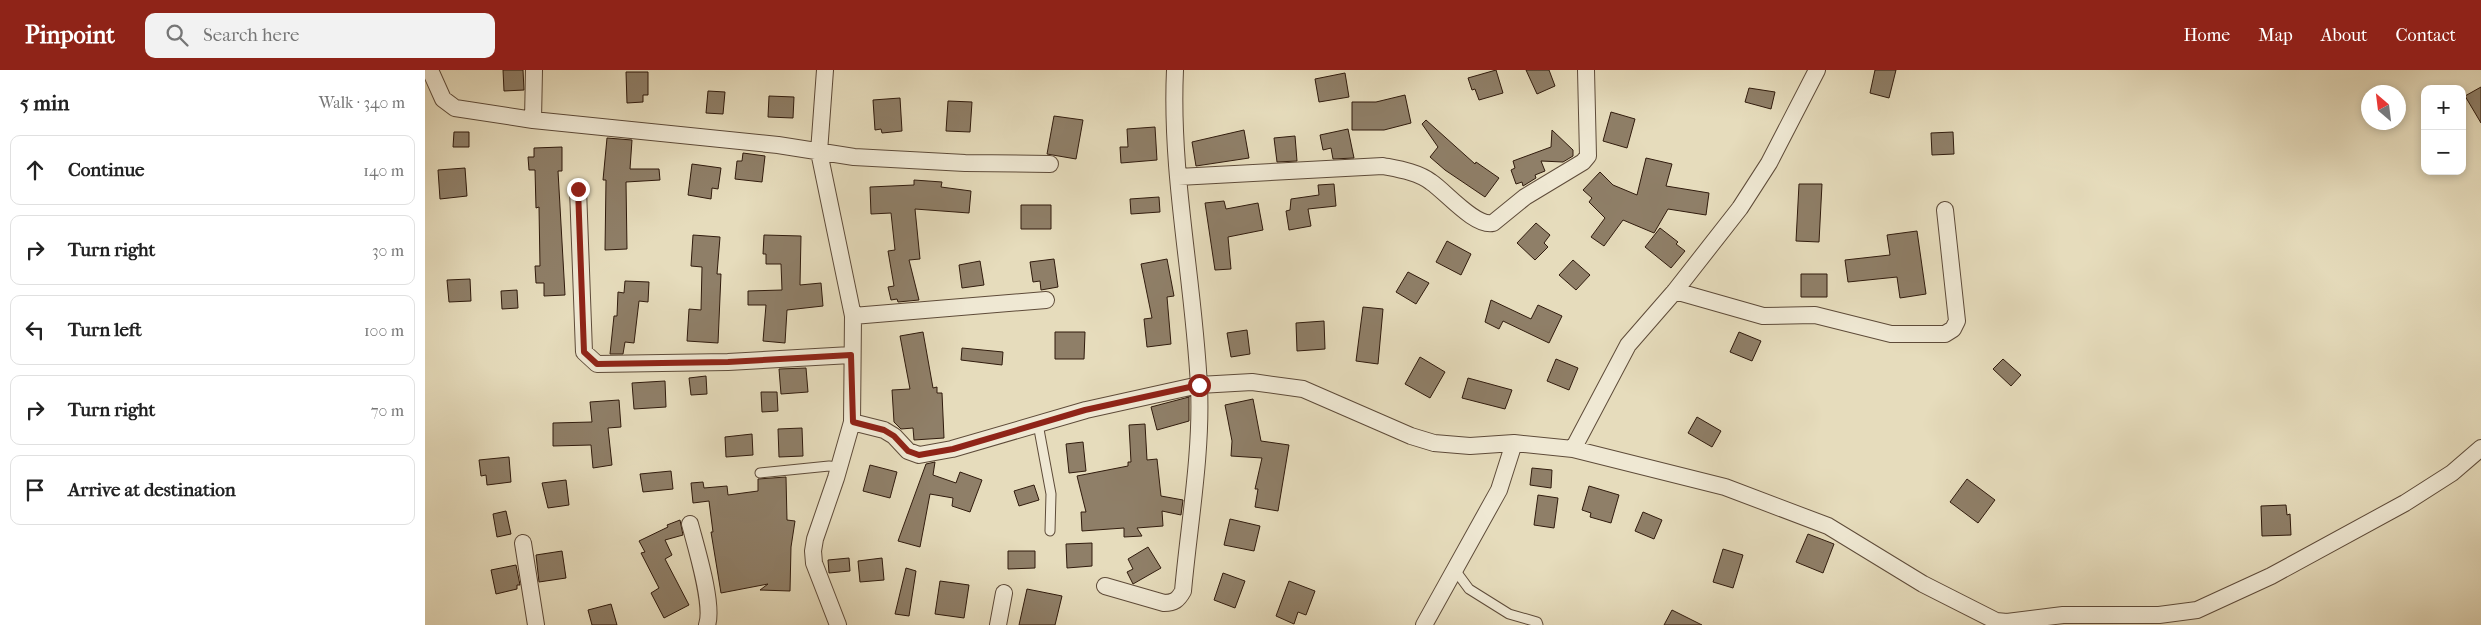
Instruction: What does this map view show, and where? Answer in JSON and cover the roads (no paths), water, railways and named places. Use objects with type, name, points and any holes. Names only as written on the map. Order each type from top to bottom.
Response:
[{"type":"street","points":[[430,70],[443,98],[455,108],[533,120],[778,145],[854,157],[965,163],[1050,164]]},
{"type":"street","points":[[533,120],[534,70]]},
{"type":"street","points":[[825,70],[819,152],[853,316],[851,355],[853,422],[815,539],[813,551],[814,563],[838,625]]},
{"type":"street","points":[[1105,586],[1163,603],[1173,603],[1179,599],[1183,591],[1200,418],[1189,270],[1178,177],[1175,70]]},
{"type":"street","points":[[1178,177],[1383,166],[1400,169],[1429,180],[1480,222],[1493,223],[1525,197],[1583,162],[1588,156],[1586,70]]},
{"type":"street","points":[[1573,449],[1628,345],[1675,291],[1740,208],[1769,163],[1817,70]]},
{"type":"street","points":[[578,189],[584,352],[597,364],[728,362],[851,355]]},
{"type":"street","points":[[1675,291],[1763,316],[1815,315],[1891,334],[1945,334],[1953,329],[1957,321],[1945,210]]},
{"type":"street","points":[[853,316],[1046,300]]},
{"type":"street","points":[[853,422],[884,430],[894,436],[908,451],[919,455],[953,449],[1085,410],[1199,385],[1252,382],[1303,389],[1411,436],[1434,443],[1470,446],[1513,443],[1573,449],[1725,487],[1828,526],[1923,584],[1996,621],[2007,622],[2063,615],[2159,615],[2197,610],[2271,576],[2405,503],[2452,473],[2481,448]]},
{"type":"street","points":[[1424,625],[1499,490],[1513,443]]},
{"type":"street","points":[[690,524],[705,586],[710,618],[707,625]]},
{"type":"street","points":[[523,543],[536,625]]},
{"type":"street","points":[[998,625],[1004,593]]},
{"type":"lane","points":[[1038,424],[1051,494],[1050,530]]},
{"type":"lane","points":[[759,473],[829,466],[839,467]]},
{"type":"lane","points":[[1455,570],[1469,589],[1509,614],[1537,622],[1538,625]]}]
